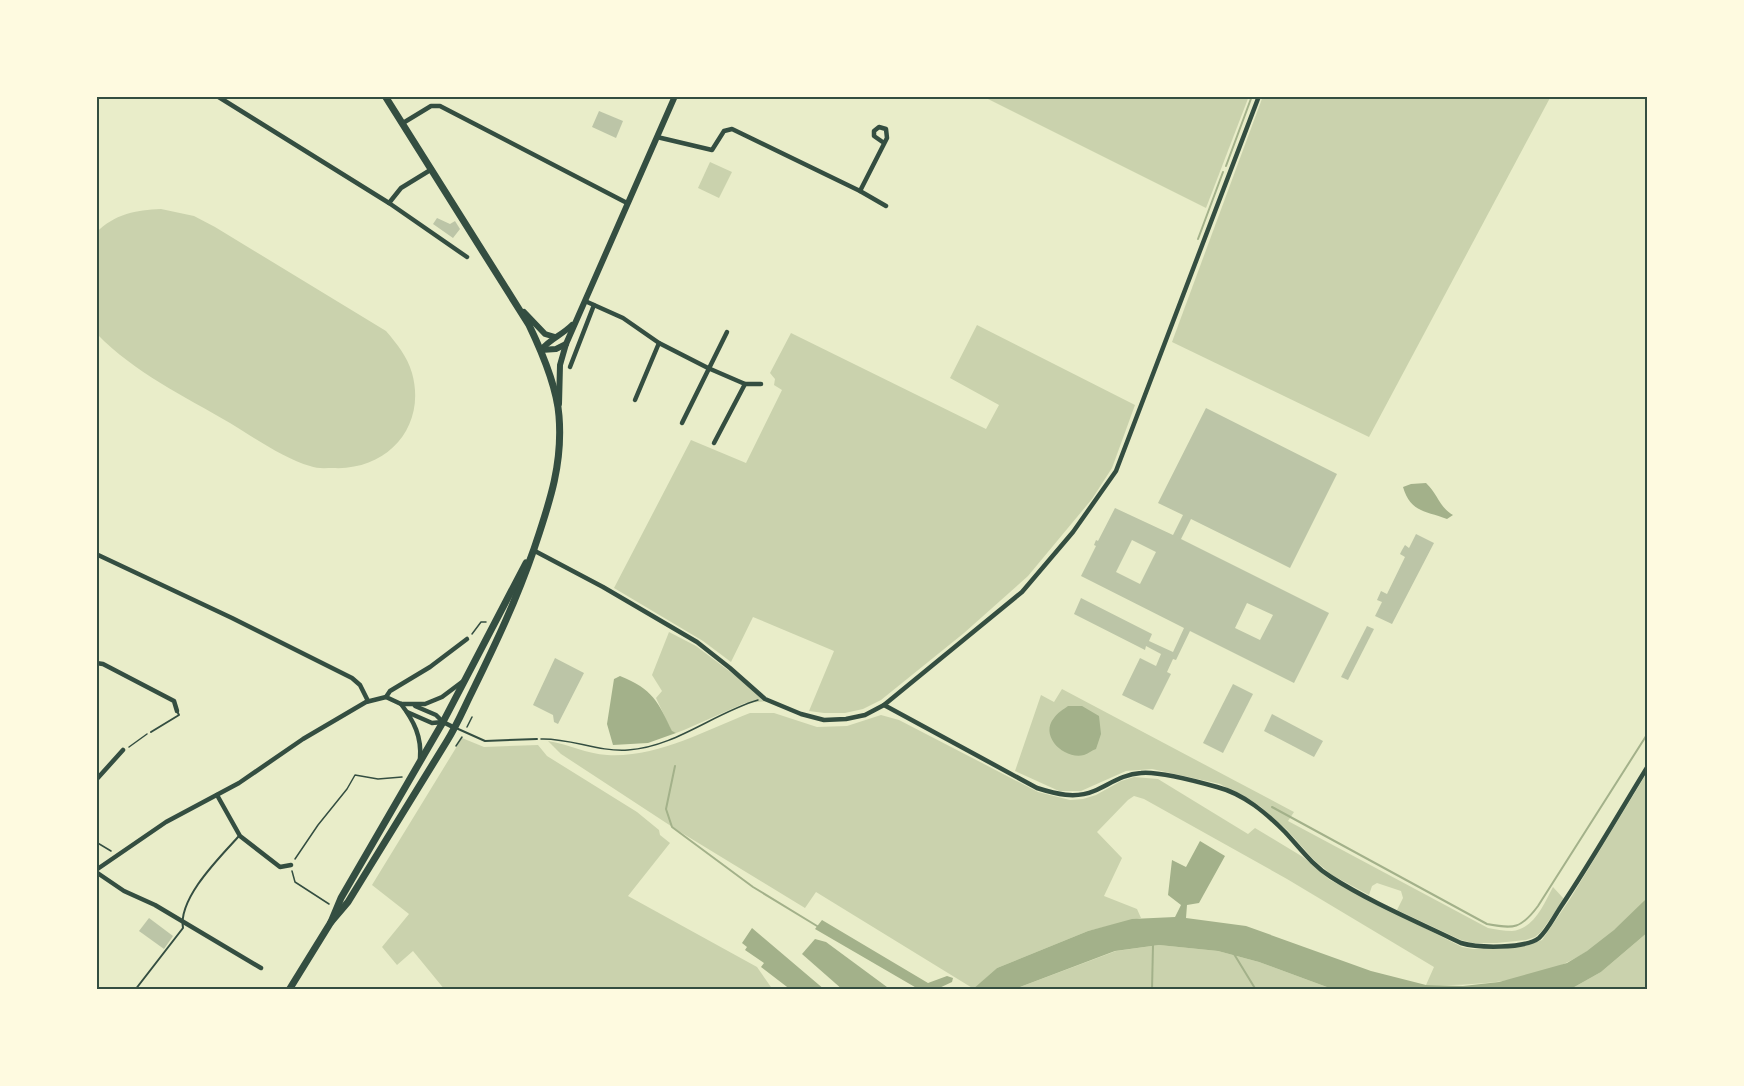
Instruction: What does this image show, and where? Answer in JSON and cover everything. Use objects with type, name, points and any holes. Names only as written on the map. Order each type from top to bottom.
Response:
[{"type":"main road","points":[[385,96],[530,325],[541,350],[559,413]]},
{"type":"main road","points":[[331,922],[348,902],[455,728],[510,616],[556,482],[560,446],[560,365],[566,344],[675,96]]},
{"type":"main road","points":[[518,306],[545,334],[555,337]]},
{"type":"main road","points":[[541,350],[555,337],[565,333],[576,321]]},
{"type":"main road","points":[[541,350],[556,349],[566,344]]},
{"type":"main road","points":[[289,990],[331,922],[342,898],[443,722],[533,550]]},
{"type":"street","points":[[533,550],[603,587],[697,642],[765,699],[801,714],[824,720],[865,715],[884,705],[1022,592],[1073,532],[1116,471],[1259,96]]},
{"type":"street","points":[[218,97],[389,203],[467,257]]},
{"type":"street","points":[[403,123],[430,106],[440,106],[627,203]]},
{"type":"street","points":[[657,137],[711,150],[724,131],[732,129],[886,206]]},
{"type":"street","points":[[860,191],[884,143]]},
{"type":"street","points":[[389,203],[401,188],[432,169]]},
{"type":"street","points":[[585,301],[623,318],[659,343],[708,368],[745,384],[761,384]]},
{"type":"street","points":[[570,367],[594,305]]},
{"type":"street","points":[[682,423],[727,332]]},
{"type":"street","points":[[635,400],[659,343]]},
{"type":"street","points":[[714,443],[745,384]]},
{"type":"street","points":[[96,554],[352,678],[360,685],[368,701]]},
{"type":"street","points":[[386,697],[467,639]]},
{"type":"street","points":[[96,663],[103,664],[174,701],[177,711]]},
{"type":"street","points":[[261,968],[155,905],[124,891],[96,871],[166,822],[239,783],[303,739],[368,701],[386,697],[401,704],[425,704],[438,699],[465,681]]},
{"type":"street","points":[[401,704],[413,720],[419,738],[420,763]]},
{"type":"street","points":[[413,705],[436,714],[443,722],[455,728]]},
{"type":"street","points":[[884,705],[1037,788],[1050,792],[1068,796],[1083,795],[1129,775],[1143,772],[1220,788],[1243,798],[1258,808],[1286,833],[1312,862],[1331,877],[1461,944],[1483,947],[1534,941],[1540,937],[1648,766]]},
{"type":"street","points":[[407,712],[432,723],[443,722]]},
{"type":"street","points":[[96,780],[123,750]]},
{"type":"street","points":[[217,795],[240,836],[280,867],[291,865]]},
{"type":"lane","points":[[151,732],[179,715],[177,711]]},
{"type":"lane","points":[[455,728],[485,741],[537,739]]},
{"type":"lane","points":[[135,990],[183,928],[182,922],[189,899],[212,866],[240,836]]},
{"type":"path","points":[[467,639],[481,622],[486,622]]},
{"type":"path","points":[[537,739],[557,739],[607,751],[631,750],[654,745],[715,720],[738,707],[765,699]]},
{"type":"path","points":[[456,746],[472,717]]},
{"type":"path","points":[[123,750],[151,732]]},
{"type":"path","points":[[330,905],[295,882],[291,865],[356,775],[378,779],[406,777]]},
{"type":"path","points":[[96,842],[117,855]]},
{"type":"shaded area","points":[[989,96],[1249,96],[1206,208],[988,99]]},
{"type":"shaded area","points":[[1263,96],[1551,96],[1369,437],[1172,342]]},
{"type":"shaded area","points":[[710,162],[732,172],[719,198],[698,188]]},
{"type":"shaded area","points":[[161,209],[194,216],[215,227],[386,331],[407,361],[412,373],[415,393],[414,411],[408,428],[398,442],[386,453],[370,462],[353,467],[319,468],[300,463],[160,383],[127,361],[97,334],[96,233],[110,221],[126,214]]},
{"type":"shaded area","points":[[977,325],[1135,405],[1112,468],[1092,499],[1028,576],[964,633],[881,700],[863,709],[845,713],[809,711],[834,651],[753,617],[731,662],[703,641],[614,588],[691,440],[746,463],[782,390],[774,385],[775,379],[770,373],[791,333],[986,429],[999,405],[950,378]]},
{"type":"shaded area","points":[[1426,483],[1453,515],[1447,519],[1414,506],[1403,487]]},
{"type":"shaded area","points":[[669,632],[696,646],[769,701],[745,703],[684,730],[672,732],[656,698],[662,691],[652,675]]},
{"type":"shaded area","points":[[620,676],[647,691],[658,704],[672,731],[676,733],[648,743],[613,745],[607,724],[614,679]]},
{"type":"shaded area","points":[[1062,689],[1294,812],[1288,821],[1488,928],[1512,931],[1526,926],[1537,915],[1553,887],[1564,899],[1535,937],[1497,943],[1473,943],[1461,940],[1397,910],[1403,898],[1401,891],[1377,883],[1372,886],[1369,895],[1332,875],[1261,807],[1220,784],[1152,769],[1126,771],[1081,791],[1059,791],[1015,771],[1041,695],[1054,702]]},
{"type":"shaded area","points":[[1068,706],[1082,706],[1099,716],[1101,734],[1096,749],[1076,756],[1062,750],[1052,739],[1050,725],[1057,714]]},
{"type":"shaded area","points":[[750,713],[774,713],[817,727],[847,726],[881,715],[899,720],[1038,792],[1070,800],[1096,795],[1121,781],[1134,777],[1158,779],[1248,834],[1255,828],[1303,857],[1330,880],[1462,947],[1473,949],[1526,946],[1542,940],[1570,899],[1648,771],[1648,897],[1586,952],[1549,970],[1488,983],[1426,985],[1434,967],[1287,879],[1144,799],[1134,796],[1097,832],[1122,858],[1104,896],[1137,909],[1141,918],[1088,931],[997,968],[974,989],[816,892],[805,908],[677,830],[561,754],[548,741],[600,754],[626,755],[680,742]]},
{"type":"shaded area","points":[[462,738],[484,747],[538,745],[547,756],[637,812],[659,830],[660,835],[670,843],[628,896],[757,967],[773,990],[445,990],[413,951],[397,965],[382,947],[409,914],[372,885]]},
{"type":"shaded area","points":[[1200,841],[1225,856],[1199,903],[1187,905],[1186,918],[1246,926],[1371,971],[1426,985],[1463,986],[1499,982],[1567,963],[1614,930],[1648,897],[1648,932],[1601,972],[1569,990],[1335,990],[1259,962],[1218,951],[1159,945],[1115,951],[1012,990],[972,990],[997,968],[1088,931],[1132,919],[1175,917],[1181,905],[1168,895],[1172,860],[1186,867]]},
{"type":"shaded area","points":[[822,920],[928,983],[947,976],[953,978],[952,982],[935,990],[920,990],[815,929]]},
{"type":"shaded area","points":[[752,928],[825,990],[791,990],[761,967],[764,963],[745,950],[747,947],[742,943]]},
{"type":"shaded area","points":[[1648,932],[1648,990],[1569,990],[1601,972]]},
{"type":"shaded area","points":[[815,939],[826,942],[891,990],[843,990],[802,954]]},
{"type":"shaded area","points":[[1159,945],[1218,951],[1259,962],[1335,990],[1012,990],[1116,951]]},
{"type":"building","points":[[599,111],[623,121],[616,138],[592,127]]},
{"type":"building","points":[[437,218],[450,224],[455,221],[460,229],[453,238],[433,224]]},
{"type":"building","points":[[1206,408],[1337,474],[1290,568],[1191,519],[1181,539],[1329,613],[1294,683],[1190,631],[1176,660],[1173,659],[1167,672],[1171,674],[1153,710],[1122,695],[1140,658],[1156,666],[1161,654],[1146,646],[1145,650],[1074,614],[1081,598],[1152,634],[1149,641],[1173,652],[1184,628],[1081,576],[1096,546],[1094,545],[1096,540],[1098,541],[1115,508],[1173,535],[1183,515],[1158,503]],"holes":[[[1132,540],[1156,552],[1140,584],[1116,572]],[[1247,603],[1273,615],[1260,640],[1235,628]]]},
{"type":"building","points":[[1416,534],[1434,543],[1392,624],[1375,616],[1382,602],[1377,600],[1381,591],[1387,594],[1405,557],[1400,554],[1405,545],[1409,548]]},
{"type":"building","points":[[1367,626],[1374,629],[1348,680],[1341,677]]},
{"type":"building","points":[[555,658],[584,673],[558,724],[554,722],[553,715],[533,705]]},
{"type":"building","points":[[1233,684],[1253,694],[1223,753],[1203,743]]},
{"type":"building","points":[[1272,714],[1323,741],[1314,757],[1264,731]]},
{"type":"building","points":[[149,918],[173,936],[164,949],[139,931]]},
{"type":"waterway","points":[[1226,166],[1252,96]]},
{"type":"waterway","points":[[1198,239],[1223,172]]},
{"type":"waterway","points":[[1272,807],[1487,924],[1511,927],[1522,923],[1538,906],[1648,733]]},
{"type":"waterway","points":[[675,766],[666,809],[672,827],[753,887],[817,926]]},
{"type":"waterway","points":[[1152,990],[1153,945]]},
{"type":"waterway","points":[[1234,954],[1256,990]]}]
